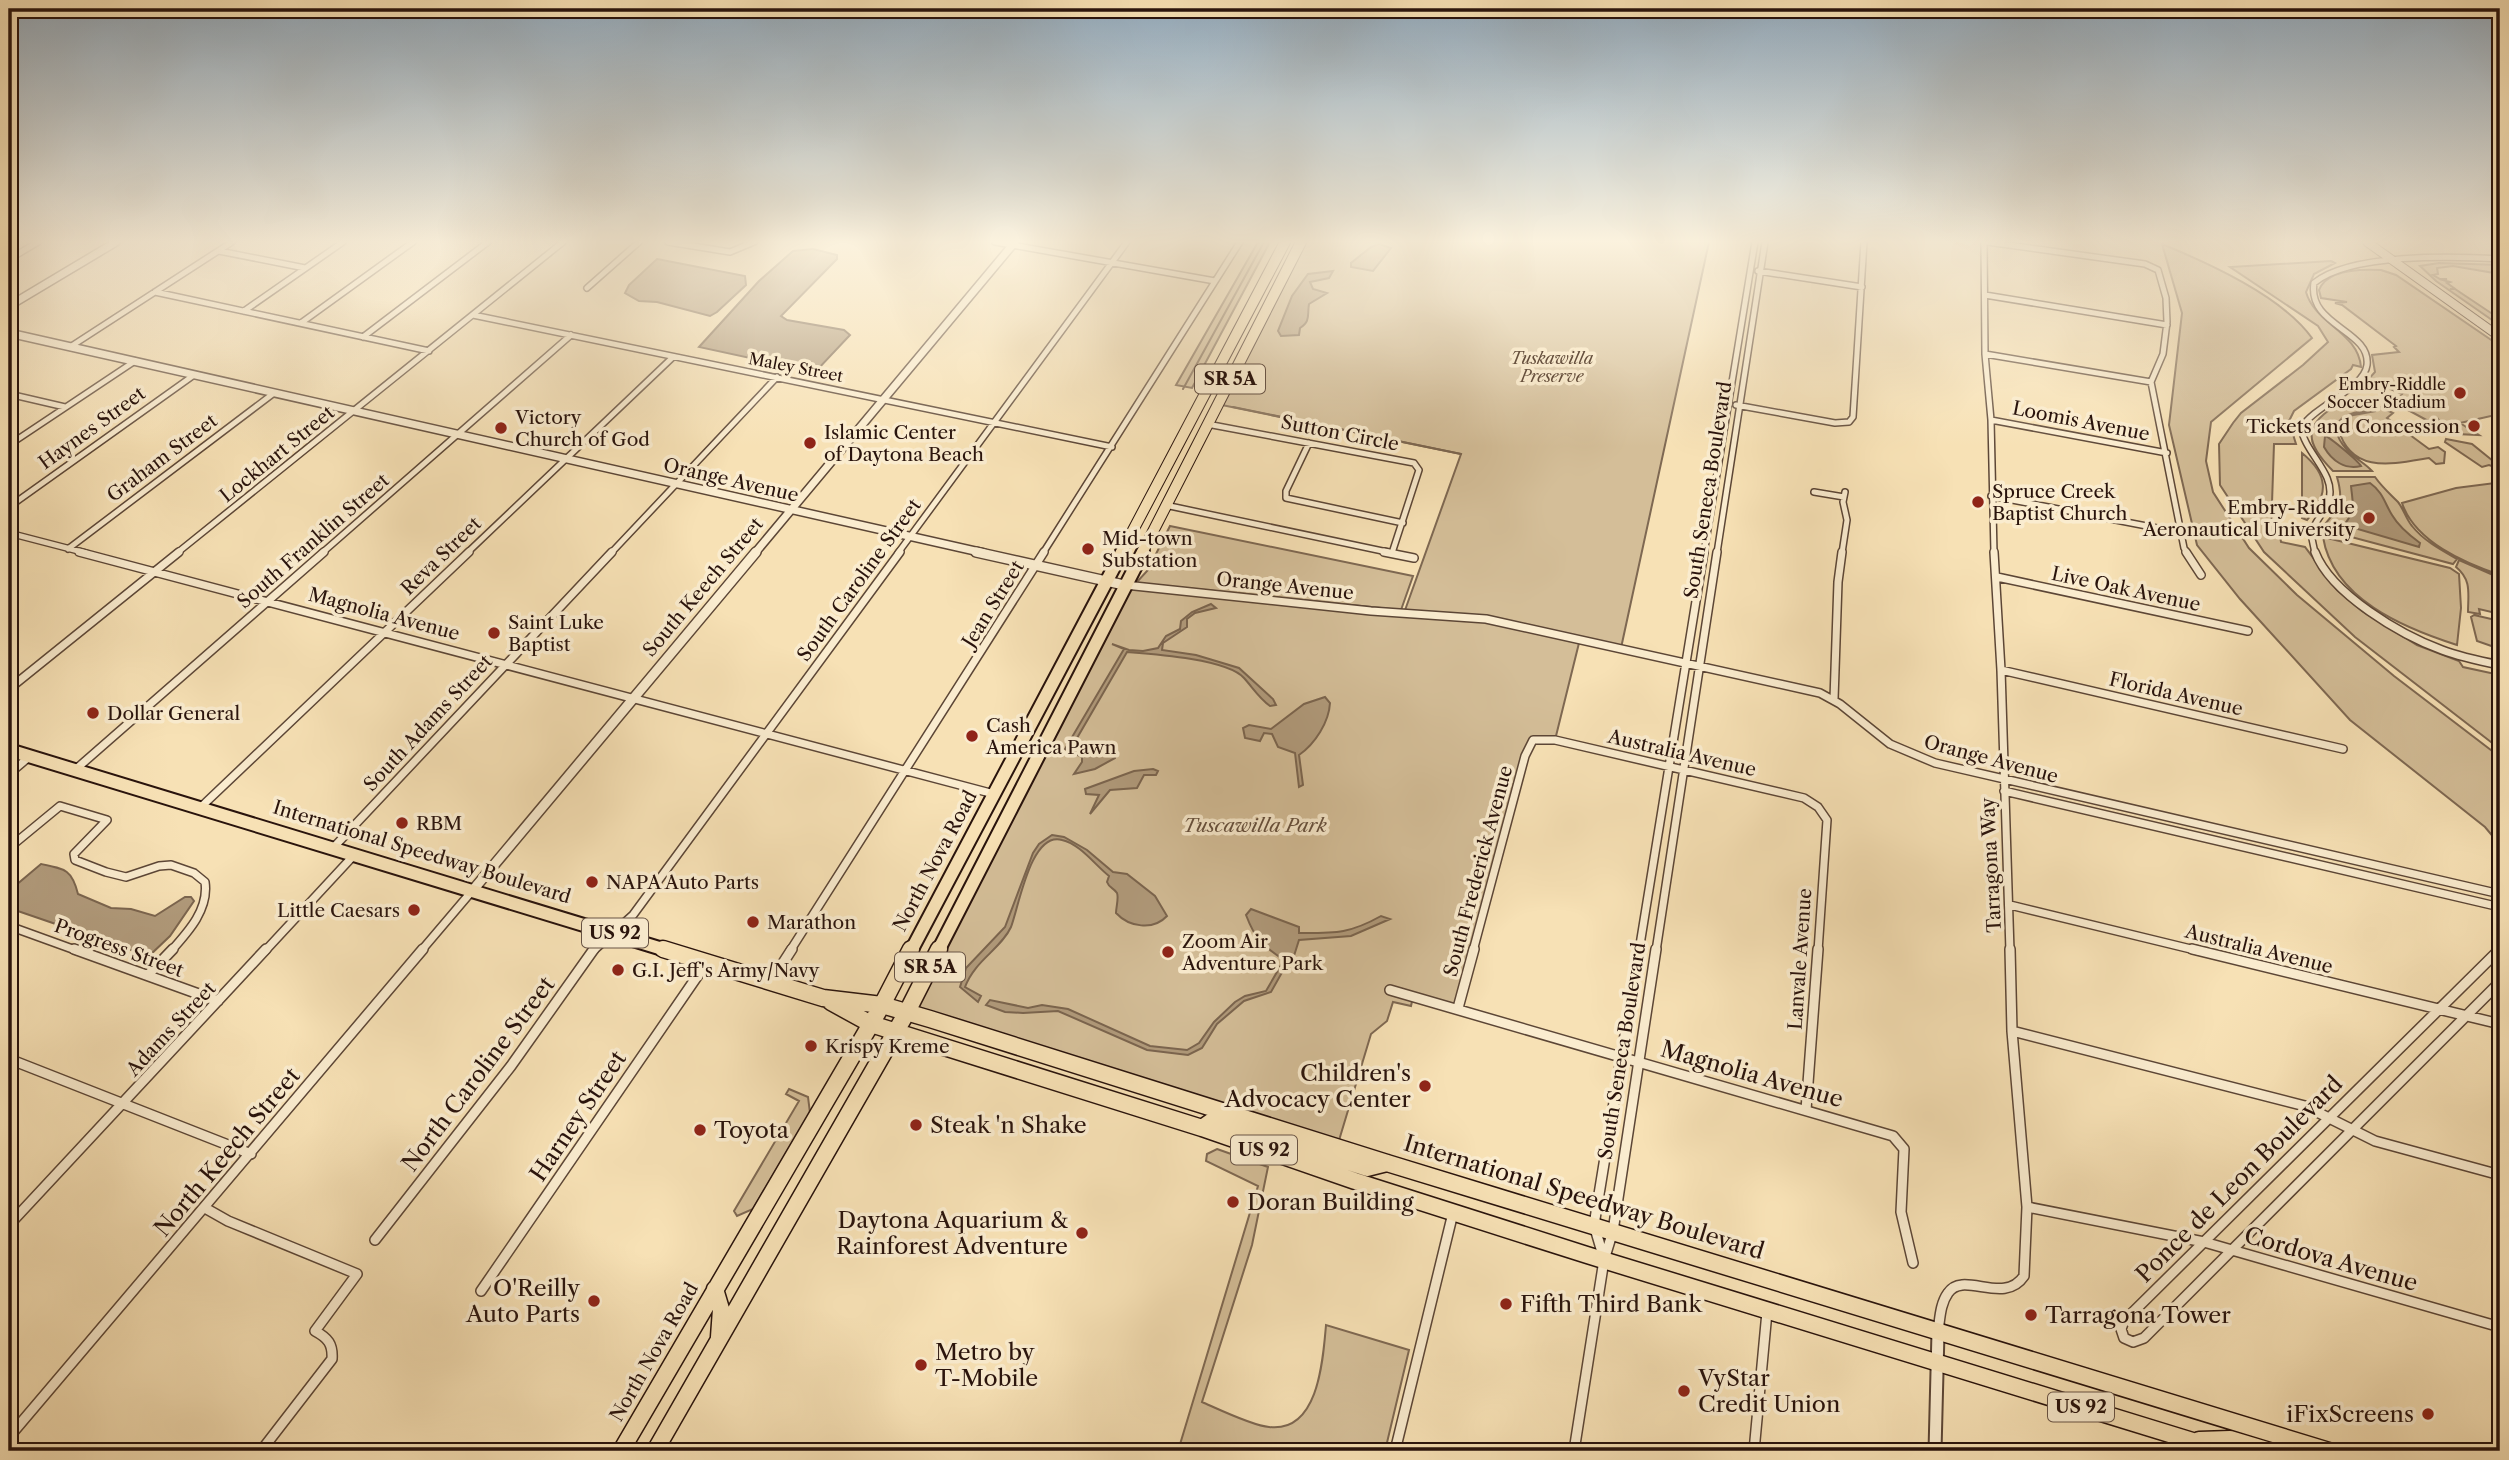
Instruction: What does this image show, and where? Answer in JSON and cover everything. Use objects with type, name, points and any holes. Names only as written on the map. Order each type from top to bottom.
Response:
[{"type":"main road","name":"North Nova Road","points":[[621,1451],[882,1005],[1249,310]]},
{"type":"main road","name":"SR 5A","points":[[655,1451],[907,1012],[1265,310]]},
{"type":"main road","points":[[2462,310],[2500,337]]},
{"type":"main road","points":[[1197,407],[1207,424]]},
{"type":"main road","points":[[1189,423],[1199,439]]},
{"type":"main road","name":"International Speedway Boulevard","points":[[9,750],[823,998],[882,1005],[907,1012],[1387,1163],[2329,1451]]},
{"type":"main road","name":"International Speedway Boulevard","points":[[823,998],[870,1024],[1202,1128],[1453,1212],[1767,1311],[2225,1451]]},
{"type":"main road","points":[[1202,1128],[1212,1121],[1226,1122],[1367,1168],[1387,1163]]},
{"type":"main road","points":[[715,1289],[721,1309],[718,1341]]},
{"type":"main road","points":[[2192,1441],[2230,1439],[2270,1451]]},
{"type":"street","points":[[70,347],[127,310]]},
{"type":"street","points":[[240,310],[429,351]]},
{"type":"street","points":[[301,323],[319,310]]},
{"type":"street","points":[[363,337],[398,310]]},
{"type":"street","name":"Lockhart Street","points":[[9,689],[480,310]]},
{"type":"street","name":"South Keech Street","points":[[472,890],[959,310]]},
{"type":"street","name":"South Caroline Street","points":[[613,932],[633,915],[1077,310]]},
{"type":"street","name":"Jean Street","points":[[771,982],[1198,310]]},
{"type":"street","name":"South Seneca Boulevard","points":[[1604,1259],[1594,1225],[1744,310]]},
{"type":"street","name":"South Seneca Boulevard","points":[[1604,1259],[1613,1231],[1755,310]]},
{"type":"street","points":[[1728,404],[1844,423],[1853,417],[1860,310]]},
{"type":"street","name":"Tarragona Way","points":[[1938,1332],[1940,1306],[1945,1293],[1952,1287],[1968,1285],[2002,1288],[2020,1282],[2024,1276],[2027,1208],[2012,1031],[2010,905],[1985,310]]},
{"type":"street","points":[[2074,310],[2167,326]]},
{"type":"street","points":[[2167,310],[2167,326],[2158,373],[2151,382],[2184,548],[2201,575]]},
{"type":"street","points":[[2320,310],[2358,344],[2368,362],[2359,380],[2313,413],[2301,428],[2305,446],[2322,470],[2330,488],[2327,507],[2311,528],[2311,541],[2321,563],[2341,587],[2380,617],[2415,639],[2441,651],[2500,665]]},
{"type":"street","name":"Maley Street","points":[[474,315],[1112,447]]},
{"type":"street","points":[[1740,332],[1751,334]]},
{"type":"street","name":"Orange Avenue","points":[[9,333],[1124,585],[1371,611],[1486,619],[1794,687],[1834,699],[1903,751],[2003,781],[2500,894]]},
{"type":"street","name":"South Franklin Street","points":[[75,769],[572,335]]},
{"type":"street","points":[[1985,354],[2151,382]]},
{"type":"street","name":"Reva Street","points":[[201,807],[673,356]]},
{"type":"street","points":[[9,445],[135,361]]},
{"type":"street","name":"Haynes Street","points":[[9,508],[194,375]]},
{"type":"street","name":"South Adams Street","points":[[334,847],[777,377]]},
{"type":"street","name":"Graham Street","points":[[68,549],[274,393]]},
{"type":"street","points":[[9,394],[65,407]]},
{"type":"street","name":"Loomis Avenue","points":[[1991,420],[2166,453]]},
{"type":"street","name":"Sutton Circle","points":[[1207,424],[1414,463],[1419,467],[1392,553]]},
{"type":"street","points":[[1309,443],[1286,491],[1286,498],[1403,523]]},
{"type":"street","points":[[1717,473],[1728,475]]},
{"type":"street","points":[[1814,492],[1845,494],[1847,520],[1838,582],[1834,699]]},
{"type":"street","points":[[1992,496],[2183,533]]},
{"type":"street","points":[[1165,505],[1414,558]]},
{"type":"street","name":"Magnolia Avenue","points":[[9,533],[994,794]]},
{"type":"street","points":[[1702,564],[1714,566]]},
{"type":"street","name":"Live Oak Avenue","points":[[1997,578],[2248,631]]},
{"type":"street","name":"Florida Avenue","points":[[2001,670],[2343,749]]},
{"type":"street","name":"Australia Avenue","points":[[1530,743],[1540,738],[1555,740],[1683,769],[1804,798],[1823,813]]},
{"type":"street","name":"South Frederick Avenue","points":[[1458,1008],[1530,743]]},
{"type":"street","points":[[9,774],[30,756]]},
{"type":"street","name":"Orange Avenue","points":[[2004,792],[2500,907]]},
{"type":"street","points":[[9,848],[52,810],[66,806],[107,820],[74,853],[75,860],[124,877],[163,866],[186,869],[204,880],[206,901],[197,919],[175,948],[148,975]]},
{"type":"street","points":[[2133,811],[2135,822]]},
{"type":"street","name":"Lanvale Avenue","points":[[1806,1110],[1827,820],[1823,813]]},
{"type":"street","points":[[2247,836],[2250,849]]},
{"type":"street","name":"Adams Street","points":[[9,1225],[355,854]]},
{"type":"street","points":[[2359,862],[2361,874]]},
{"type":"street","name":"North Keech Street","points":[[9,1437],[472,890]]},
{"type":"street","points":[[1647,901],[1662,904]]},
{"type":"street","name":"Australia Avenue","points":[[2010,905],[2500,1024]]},
{"type":"street","name":"Progress Street","points":[[9,926],[218,1001]]},
{"type":"street","name":"North Caroline Street","points":[[375,1240],[511,1066],[597,945],[613,932]]},
{"type":"street","name":"Ponce de Leon Boulevard","points":[[2500,948],[2124,1321],[2121,1329],[2124,1338],[2133,1342],[2140,1341],[2500,982]]},
{"type":"street","name":"Harney Street","points":[[481,1291],[707,962]]},
{"type":"street","name":"Magnolia Avenue","points":[[1390,990],[1893,1136],[1904,1149],[1901,1212],[1913,1263]]},
{"type":"street","points":[[2012,1031],[2305,1106],[2352,1132],[2375,1141],[2500,1175]]},
{"type":"street","points":[[9,1059],[251,1154]]},
{"type":"street","points":[[1609,1136],[1626,1141]]},
{"type":"street","points":[[205,1208],[228,1221],[357,1274],[315,1331],[326,1337],[333,1348],[332,1359],[261,1451]]},
{"type":"street","name":"Cordova Avenue","points":[[2027,1208],[2204,1242],[2500,1327]]},
{"type":"street","points":[[1395,1451],[1453,1212]]},
{"type":"street","points":[[1574,1451],[1604,1259]]},
{"type":"street","points":[[1754,1451],[1767,1311]]},
{"type":"street","points":[[1936,1451],[1938,1332]]},
{"type":"green space","points":[[1219,310],[1234,310],[1192,388],[1176,385]]},
{"type":"green space","name":"Tuscawilla Park","points":[[1265,310],[1694,310],[1621,648],[1580,639],[1555,740],[1533,740],[1458,1008],[1413,997],[1411,1006],[1393,1002],[1387,1021],[1371,1034],[1337,1147],[907,1012],[1124,585],[1404,613],[1461,454],[1217,404]]},
{"type":"green space","points":[[2181,310],[2284,310],[2312,338],[2211,422],[2206,461],[2213,492],[2249,548],[2297,595],[2394,676],[2500,757],[2500,845],[2485,827],[2350,720],[2240,599],[2197,545],[2169,425]]},
{"type":"green space","points":[[2294,310],[2317,310],[2345,336],[2358,355],[2361,367],[2353,365],[2294,411],[2287,425],[2291,428],[2296,444],[2274,444],[2271,533],[2280,536],[2281,542],[2305,547],[2337,590],[2362,611],[2417,645],[2459,661],[2463,667],[2500,675],[2500,749],[2355,637],[2264,552],[2220,485],[2219,444],[2241,413],[2328,342],[2318,326]]},
{"type":"green space","points":[[2349,310],[2447,310],[2500,346],[2500,414],[2460,423],[2479,435],[2456,434],[2437,429],[2440,422],[2438,419],[2432,423],[2393,402],[2404,400],[2400,397],[2402,394],[2367,381],[2375,372],[2372,355],[2399,352],[2394,347],[2396,346]]},
{"type":"green space","points":[[2478,310],[2487,310],[2500,319],[2492,320]]},
{"type":"green space","points":[[2348,398],[2363,399],[2393,413],[2387,418],[2429,449],[2438,447],[2445,452],[2444,463],[2436,464],[2429,458],[2388,464],[2363,460],[2344,443],[2338,428],[2348,416],[2376,411],[2366,411],[2356,412],[2348,415],[2342,419],[2338,424],[2337,431],[2347,450],[2372,471],[2333,471],[2315,448],[2312,430],[2324,414]]},
{"type":"green space","points":[[2446,439],[2472,444],[2498,465],[2497,468],[2489,465],[2482,467],[2445,442]]},
{"type":"green space","points":[[2302,453],[2317,469],[2323,485],[2319,502],[2307,520],[2302,518]]},
{"type":"green space","points":[[2337,477],[2375,477],[2398,502],[2417,531],[2433,545],[2457,559],[2453,564],[2321,529],[2340,500]]},
{"type":"green space","points":[[2495,483],[2500,485],[2500,575],[2457,557],[2429,540],[2409,517],[2402,503],[2456,488]]},
{"type":"green space","points":[[1170,526],[1413,576],[1401,610],[1136,583],[1148,570]]},
{"type":"green space","points":[[2323,537],[2450,568],[2459,574],[2461,608],[2457,645],[2394,620],[2356,594],[2341,578],[2329,559]]},
{"type":"green space","points":[[2459,560],[2500,578],[2500,614],[2479,609],[2480,614],[2468,612],[2468,588],[2465,577],[2456,567]]},
{"type":"green space","points":[[2474,615],[2500,621],[2500,649],[2477,641],[2471,617]]},
{"type":"green space","points":[[789,1089],[808,1097],[810,1113],[753,1209],[737,1216],[734,1211],[799,1101],[786,1094]]},
{"type":"green space","points":[[1217,1149],[1268,1167],[1252,1245],[1202,1402],[1262,1426],[1286,1426],[1299,1418],[1308,1406],[1320,1374],[1326,1325],[1409,1350],[1385,1451],[1178,1451],[1258,1186],[1206,1161],[1207,1154]]},
{"type":"shaded area","points":[[688,310],[719,310],[710,316]]},
{"type":"shaded area","points":[[733,310],[787,310],[781,316],[787,320],[844,330],[850,335],[819,368],[811,371],[699,347]]},
{"type":"shaded area","points":[[1286,310],[1308,310],[1307,320],[1300,328],[1299,335],[1281,336],[1278,331]]},
{"type":"shaded area","points":[[2325,436],[2344,449],[2361,466],[2350,467],[2335,460],[2324,447]]},
{"type":"shaded area","points":[[2370,483],[2381,494],[2398,523],[2420,543],[2419,547],[2344,525],[2353,507],[2351,486]]},
{"type":"shaded area","points":[[1211,604],[1216,608],[1195,613],[1187,619],[1187,627],[1163,643],[1162,650],[1196,655],[1239,668],[1273,699],[1276,705],[1270,706],[1244,678],[1222,666],[1189,659],[1127,652],[1073,745],[1088,750],[1103,743],[1116,754],[1115,758],[1095,769],[1074,774],[1082,762],[1082,757],[1065,749],[1124,649],[1112,644],[1129,650],[1158,648],[1166,636],[1180,629],[1181,621],[1192,612]]},
{"type":"shaded area","points":[[1325,697],[1330,703],[1324,725],[1299,755],[1303,785],[1299,787],[1295,753],[1278,747],[1272,734],[1264,733],[1260,741],[1245,738],[1243,728],[1249,725],[1271,729],[1304,704]]},
{"type":"shaded area","points":[[1134,771],[1158,771],[1156,775],[1144,775],[1137,788],[1110,790],[1090,814],[1099,795],[1086,794],[1085,789]]},
{"type":"shaded area","points":[[1052,835],[1064,837],[1087,850],[1113,872],[1127,874],[1155,896],[1167,916],[1148,925],[1134,924],[1121,918],[1116,913],[1118,895],[1107,882],[1109,876],[1069,842],[1051,840],[1034,858],[1007,935],[969,978],[965,987],[981,996],[978,1002],[960,987],[966,968],[1005,927],[1033,853],[1039,844]]},
{"type":"shaded area","points":[[41,864],[67,872],[78,894],[111,908],[131,909],[155,916],[185,897],[191,897],[194,901],[170,936],[149,956],[9,908],[9,891]]},
{"type":"shaded area","points":[[1251,909],[1299,927],[1299,933],[1341,931],[1381,916],[1390,919],[1351,936],[1299,940],[1293,959],[1289,960],[1271,992],[1244,1001],[1217,1024],[1202,1048],[1188,1055],[1147,1050],[1058,1011],[1005,1012],[986,1005],[990,1000],[1028,1008],[1042,1005],[1068,1009],[1150,1046],[1187,1050],[1199,1043],[1214,1022],[1235,1002],[1245,996],[1266,991],[1284,960],[1265,946],[1253,931],[1246,915]]},
{"type":"waterway","points":[[1183,389],[1226,310]]},
{"type":"waterway","points":[[1233,407],[1461,454]]},
{"type":"place","name":"Embry-Riddle Soccer Stadium","points":[[2460,393]]},
{"type":"place","name":"Tickets and Concession","points":[[2474,426]]},
{"type":"place","name":"Victory Church of God","points":[[501,428]]},
{"type":"place","name":"Islamic Center of Daytona Beach","points":[[810,443]]},
{"type":"place","name":"Spruce Creek Baptist Church","points":[[1978,502]]},
{"type":"place","name":"Embry-Riddle Aeronautical University","points":[[2369,518]]},
{"type":"place","name":"Mid-town Substation","points":[[1088,549]]},
{"type":"place","name":"Saint Luke Baptist","points":[[494,633]]},
{"type":"place","name":"Dollar General","points":[[93,713]]},
{"type":"place","name":"Cash America Pawn","points":[[972,736]]},
{"type":"place","name":"RBM","points":[[402,823]]},
{"type":"place","name":"NAPA Auto Parts","points":[[592,882]]},
{"type":"place","name":"Little Caesars","points":[[414,910]]},
{"type":"place","name":"Marathon","points":[[753,922]]},
{"type":"place","name":"Zoom Air Adventure Park","points":[[1168,952]]},
{"type":"place","name":"G.I. Jeff's Army/Navy","points":[[618,970]]},
{"type":"place","name":"Krispy Kreme","points":[[811,1046]]},
{"type":"place","name":"Children's Advocacy Center","points":[[1425,1086]]},
{"type":"place","name":"Steak 'n Shake","points":[[916,1125]]},
{"type":"place","name":"Toyota","points":[[700,1130]]},
{"type":"place","name":"Doran Building","points":[[1233,1202]]},
{"type":"place","name":"Daytona Aquarium & Rainforest Adventure","points":[[1082,1233]]},
{"type":"place","name":"O'Reilly Auto Parts","points":[[594,1301]]},
{"type":"place","name":"Fifth Third Bank","points":[[1506,1304]]},
{"type":"place","name":"Tarragona Tower","points":[[2031,1315]]},
{"type":"place","name":"Metro by T-Mobile","points":[[921,1365]]},
{"type":"place","name":"VyStar Credit Union","points":[[1684,1391]]},
{"type":"place","name":"iFixScreens","points":[[2428,1414]]},
{"type":"park label","name":"Tuskawilla Preserve","points":[[1552,367]]}]
